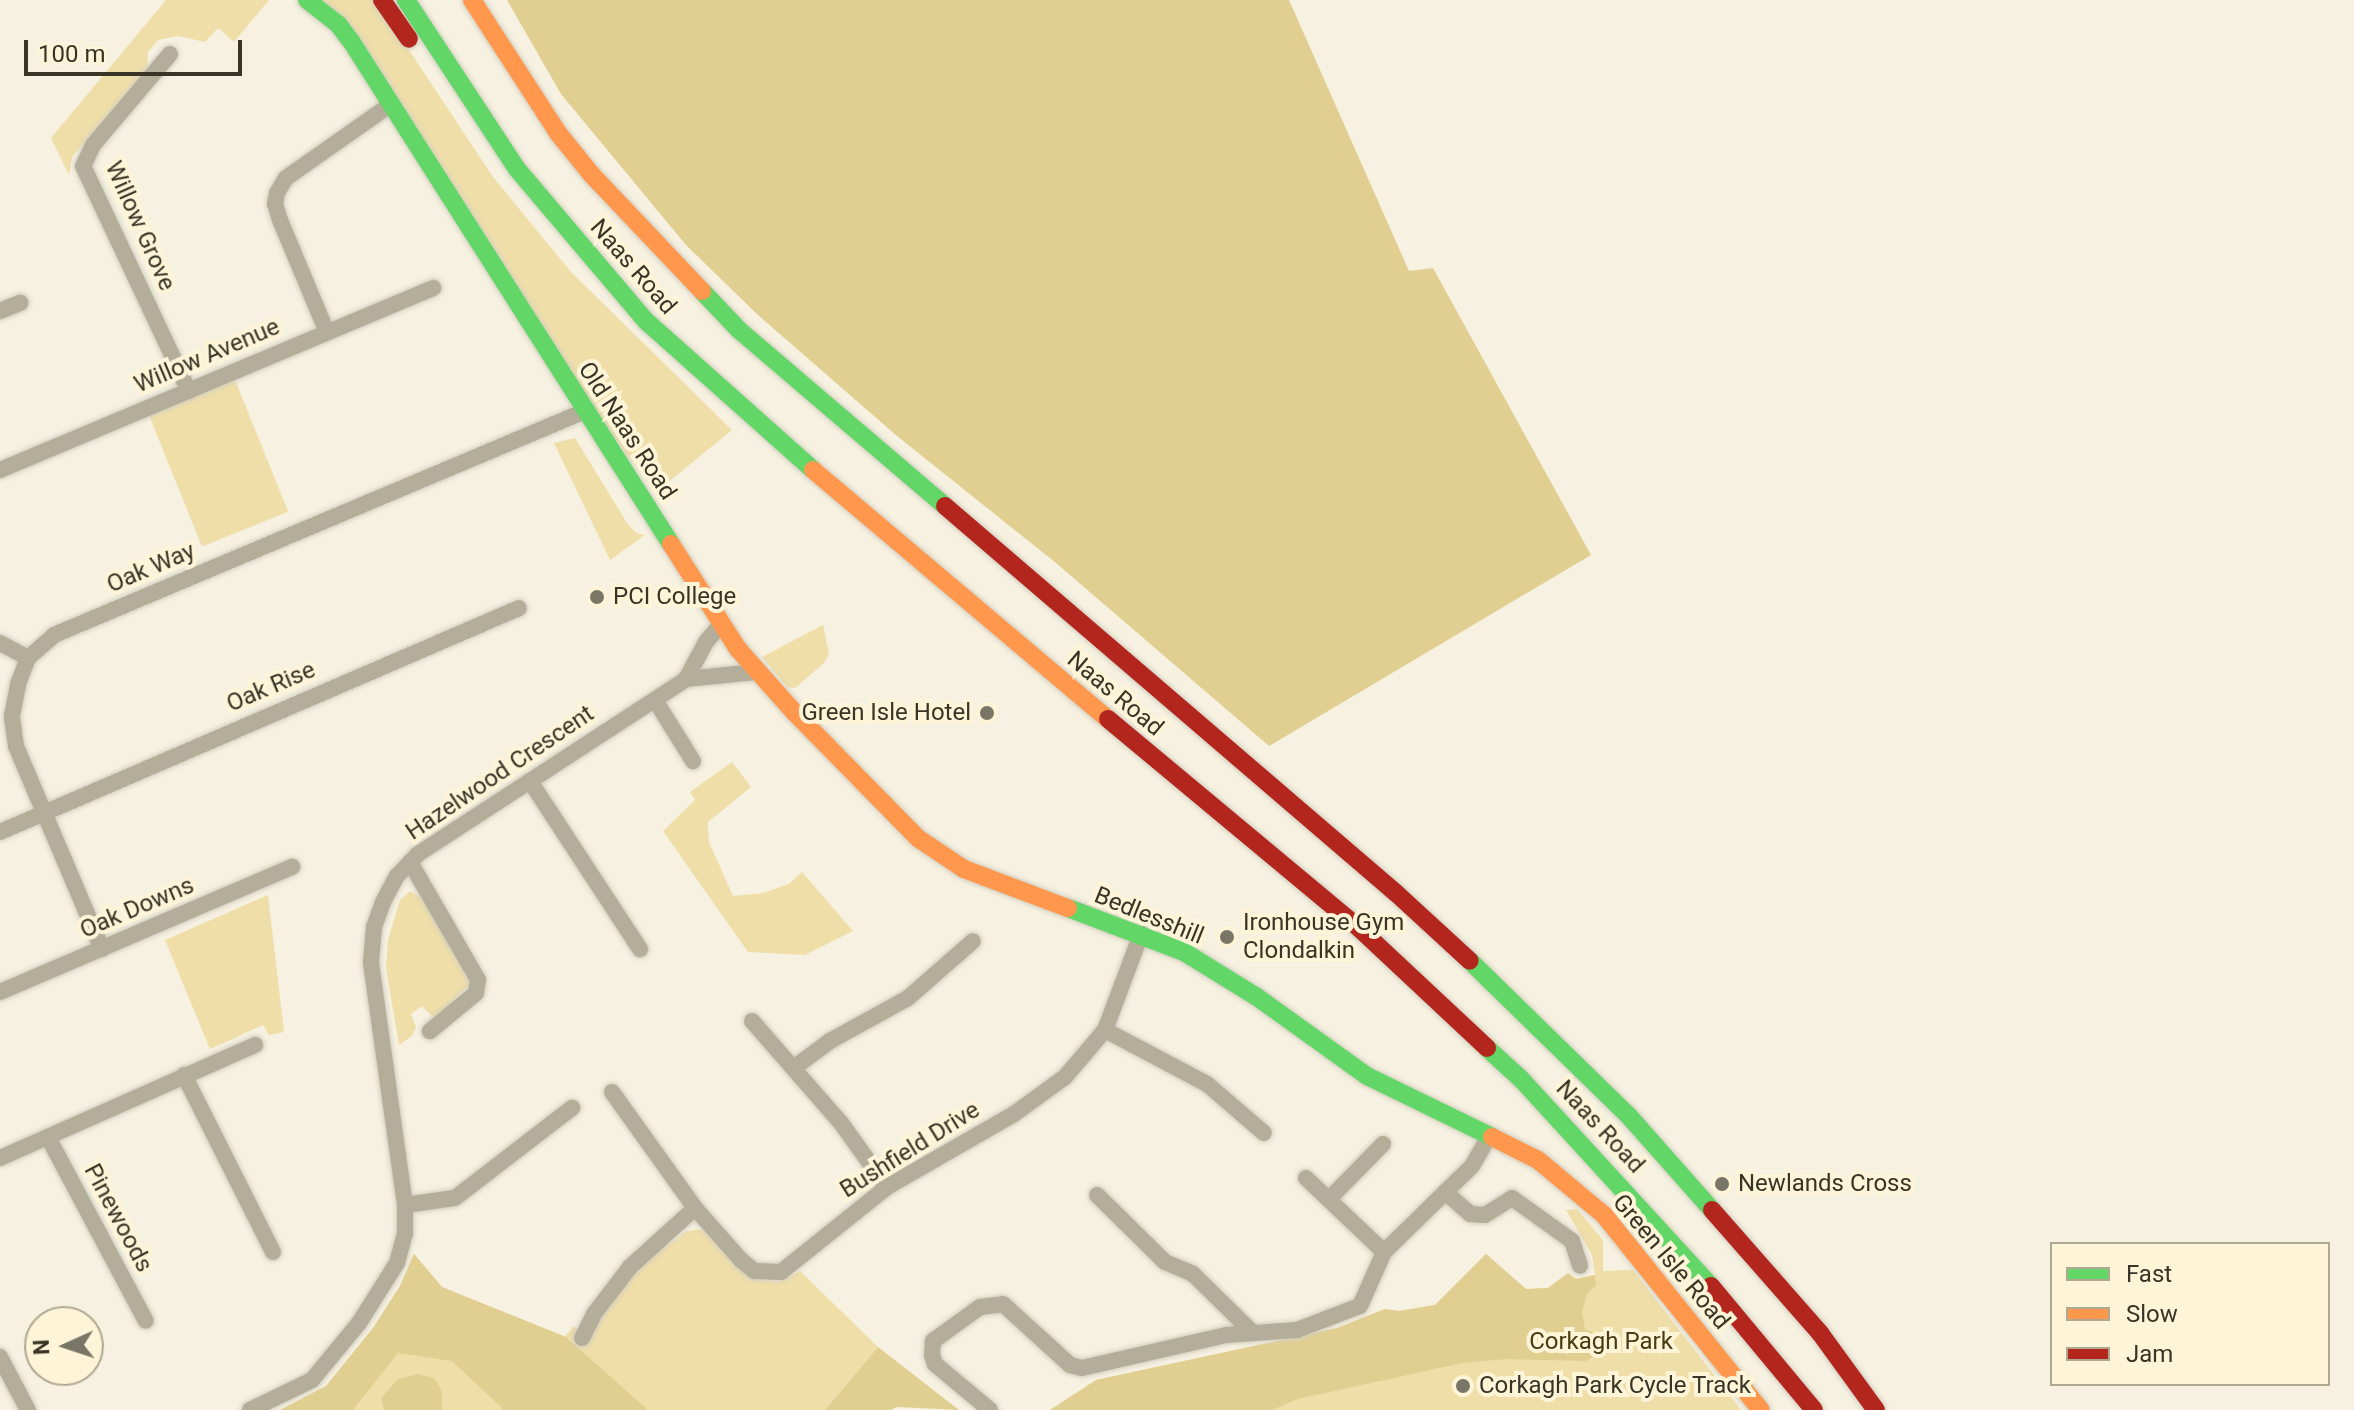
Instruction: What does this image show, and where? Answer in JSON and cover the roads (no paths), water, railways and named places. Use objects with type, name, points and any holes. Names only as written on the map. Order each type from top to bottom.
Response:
[{"type":"main road","name":"Old Naas Road","points":[[307,0],[338,24],[721,624],[756,672],[898,819],[945,859]]},
{"type":"main road","points":[[382,0],[481,140],[517,169]]},
{"type":"main road","name":"Naas Road","points":[[406,0],[517,169],[646,321],[854,507],[1360,929],[1521,1079],[1693,1264],[1814,1410]]},
{"type":"main road","name":"Naas Road","points":[[472,0],[558,133],[583,165],[739,330],[1372,873],[1528,1014],[1628,1115],[1751,1254],[1820,1333],[1876,1410]]},
{"type":"main road","name":"Bedlesshill","points":[[945,859],[1001,885],[1184,952],[1220,973],[1367,1076],[1489,1137]]},
{"type":"main road","name":"Green Isle Road","points":[[1489,1137],[1538,1160],[1604,1215],[1761,1410]]},
{"type":"street","name":"Willow Grove","points":[[170,54],[93,145],[83,166],[189,391]]},
{"type":"street","points":[[326,330],[277,212],[277,193],[286,178],[390,105]]},
{"type":"street","name":"Willow Avenue","points":[[0,470],[326,330],[433,288]]},
{"type":"street","points":[[0,311],[20,303]]},
{"type":"street","name":"Oak Way","points":[[28,658],[54,635],[585,411]]},
{"type":"street","name":"Oak Rise","points":[[0,832],[519,608]]},
{"type":"street","points":[[686,679],[706,642],[721,624]]},
{"type":"street","points":[[0,643],[28,658],[18,684],[12,716],[16,746],[102,949]]},
{"type":"street","points":[[686,679],[756,672]]},
{"type":"street","name":"Hazelwood Crescent","points":[[250,1410],[312,1380],[335,1355],[390,1279],[401,1249],[405,1213],[371,953],[383,902],[410,862],[686,679]]},
{"type":"street","points":[[655,700],[693,761]]},
{"type":"street","points":[[530,781],[640,949]]},
{"type":"street","points":[[410,862],[478,980],[476,993],[430,1031]]},
{"type":"street","name":"Oak Downs","points":[[0,992],[292,867]]},
{"type":"street","name":"Bushfield Drive","points":[[612,1092],[695,1208],[754,1271],[768,1274],[794,1265],[835,1226],[887,1187],[1040,1096],[1065,1077],[1105,1030],[1141,934]]},
{"type":"street","points":[[795,1067],[830,1041],[908,998],[973,941]]},
{"type":"street","points":[[752,1021],[795,1067],[887,1187]]},
{"type":"street","points":[[1105,1030],[1207,1084],[1264,1133]]},
{"type":"street","points":[[0,1158],[255,1045]]},
{"type":"street","points":[[184,1075],[273,1252]]},
{"type":"street","points":[[405,1213],[455,1198],[572,1108]]},
{"type":"street","name":"Pinewoods","points":[[48,1137],[146,1321]]},
{"type":"street","points":[[990,1410],[935,1364],[932,1355],[933,1341],[980,1307],[1003,1304],[1070,1365],[1082,1368],[1206,1338],[1297,1330],[1360,1306],[1384,1252],[1472,1166],[1489,1137]]},
{"type":"street","points":[[1329,1199],[1383,1144]]},
{"type":"street","points":[[1306,1178],[1384,1252]]},
{"type":"street","points":[[1445,1192],[1470,1214],[1485,1215],[1512,1198],[1572,1241],[1580,1266]]},
{"type":"street","points":[[1097,1195],[1165,1262],[1193,1274],[1253,1333]]},
{"type":"street","points":[[582,1338],[594,1314],[630,1267],[695,1208]]},
{"type":"street","points":[[0,1357],[28,1410]]},
{"type":"place","name":"PCI College","points":[[597,597]]},
{"type":"place","name":"Green Isle Hotel","points":[[987,713]]},
{"type":"place","name":"Ironhouse Gym Clondalkin","points":[[1227,937]]},
{"type":"place","name":"Newlands Cross","points":[[1722,1184]]},
{"type":"place","name":"Corkagh Park Cycle Track","points":[[1463,1386]]},
{"type":"park label","name":"Corkagh Park","points":[[1601,1342]]}]
